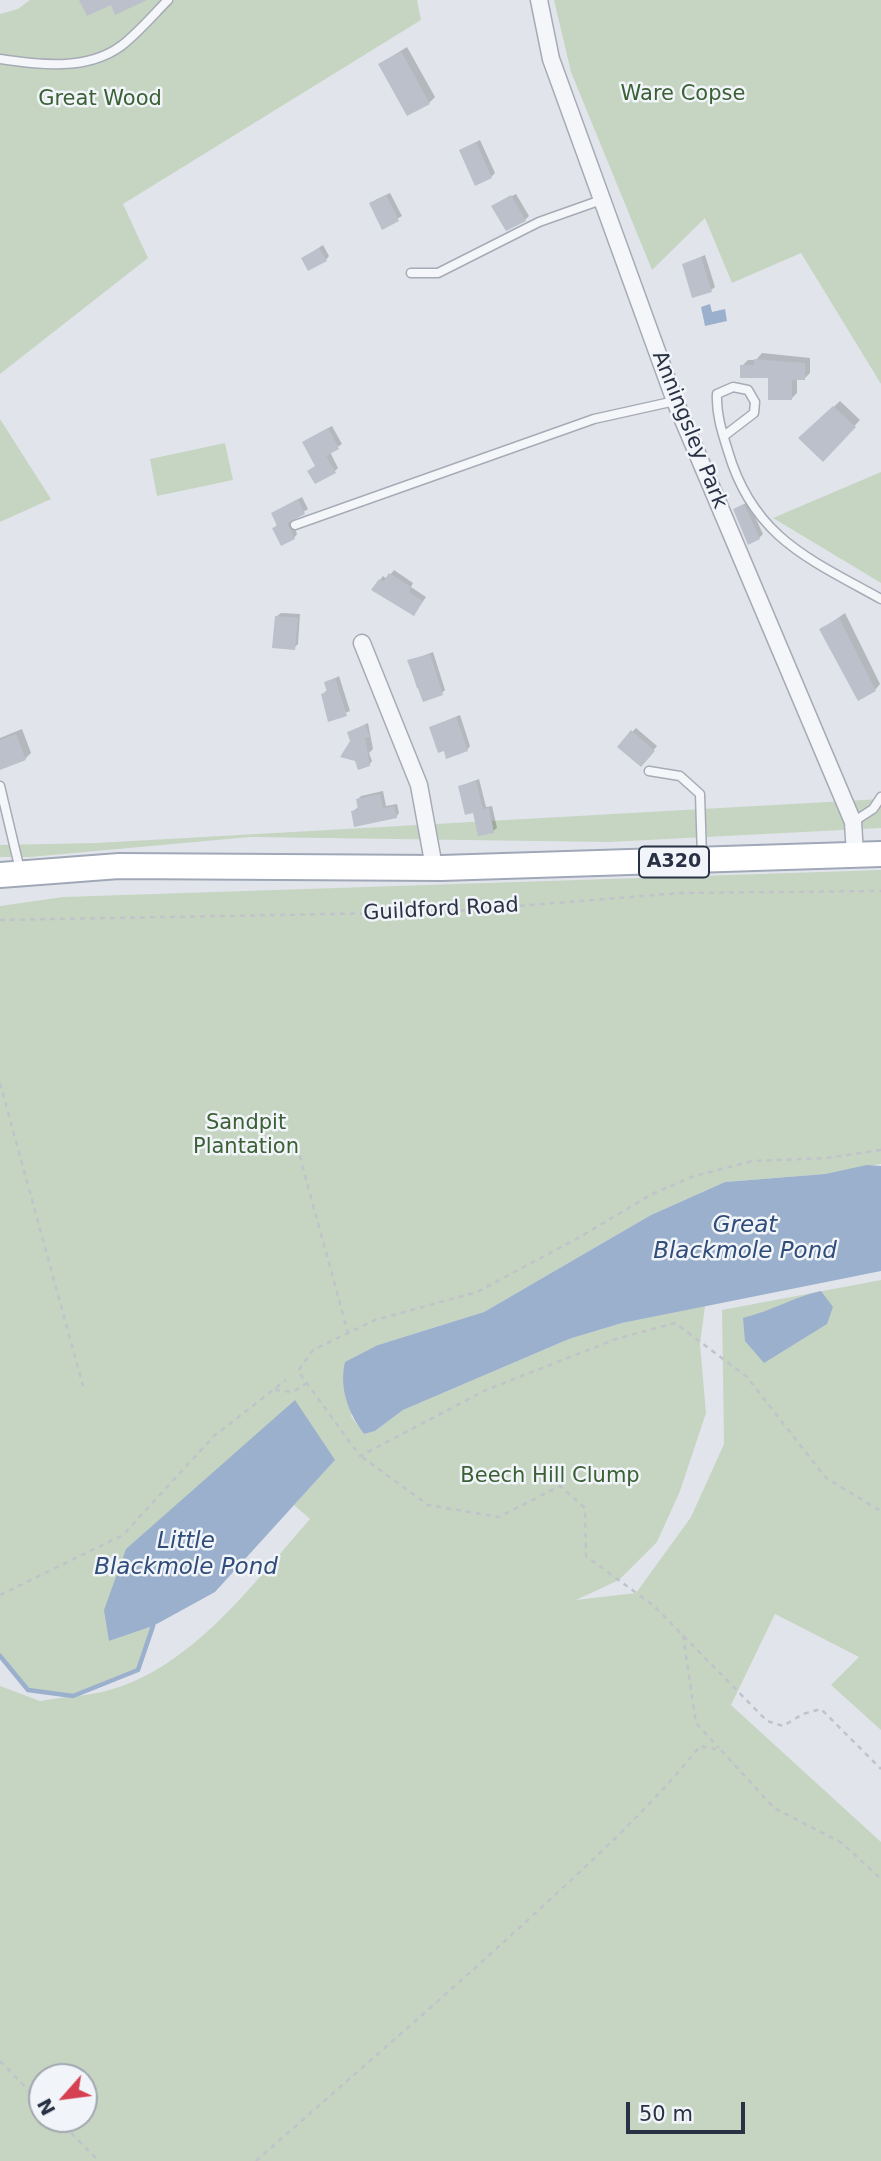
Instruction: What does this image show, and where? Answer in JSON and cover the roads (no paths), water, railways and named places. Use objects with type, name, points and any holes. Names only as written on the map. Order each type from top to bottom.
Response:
[{"type":"main road","name":"Guildford Road","points":[[10,874],[119,866],[434,867],[881,854]]},
{"type":"street","name":"Anningsley Park","points":[[539,0],[551,59],[676,401],[853,822],[855,853]]},
{"type":"street","points":[[362,643],[419,785],[434,867]]},
{"type":"lane","points":[[0,59],[31,64],[85,63],[120,47],[168,0]]},
{"type":"lane","points":[[411,273],[438,273],[539,222],[604,199]]},
{"type":"lane","points":[[724,436],[754,413],[755,402],[748,390],[733,387],[717,394],[716,409],[737,484],[776,536],[881,599]]},
{"type":"lane","points":[[295,524],[594,419],[676,401]]},
{"type":"lane","points":[[649,771],[680,776],[700,794],[702,861]]},
{"type":"lane","points":[[0,786],[10,874]]},
{"type":"lane","points":[[853,822],[873,809],[881,797]]},
{"type":"water","points":[[710,304],[712,312],[725,309],[727,321],[705,326],[701,307]]},
{"type":"water","name":"Great Blackmole Pond","points":[[867,1165],[881,1166],[881,1271],[622,1323],[569,1339],[403,1410],[375,1431],[364,1434],[353,1417],[344,1390],[345,1362],[378,1345],[484,1312],[651,1215],[725,1182],[825,1174]]},
{"type":"water","points":[[821,1291],[833,1307],[827,1324],[764,1363],[745,1341],[743,1318]]},
{"type":"water","name":"Little Blackmole Pond","points":[[295,1400],[335,1460],[215,1592],[153,1626],[109,1641],[104,1610],[126,1549]]},
{"type":"waterway","points":[[0,1656],[28,1690],[73,1696],[138,1670],[153,1626]]},
{"type":"park label","name":"Ware Copse","points":[[683,95]]},
{"type":"park label","name":"Great Wood","points":[[100,100]]},
{"type":"park label","name":"Sandpit Plantation","points":[[246,1136]]},
{"type":"park label","name":"Beech Hill Clump","points":[[550,1477]]}]
